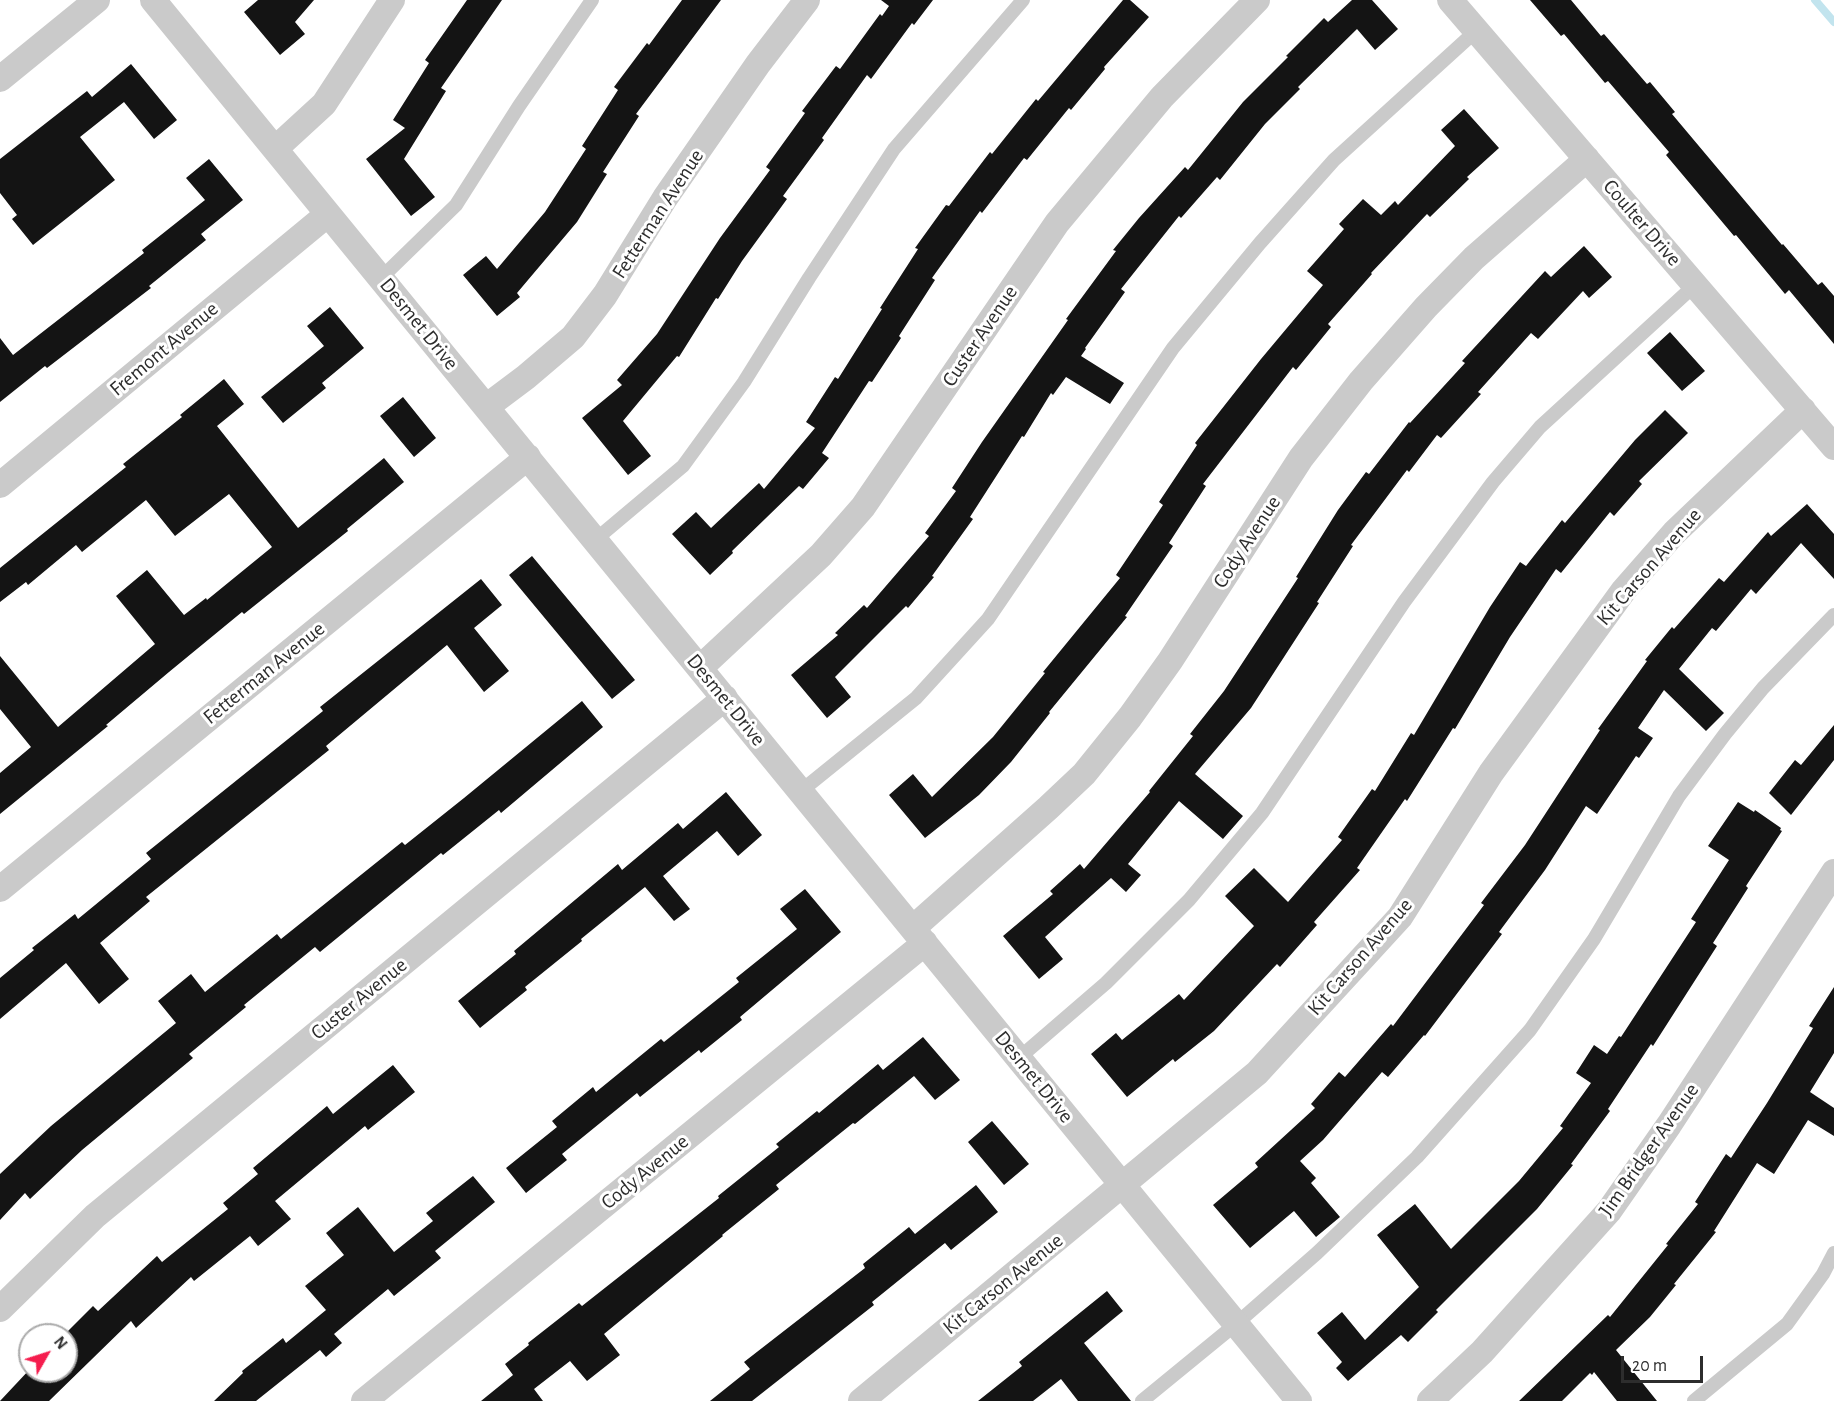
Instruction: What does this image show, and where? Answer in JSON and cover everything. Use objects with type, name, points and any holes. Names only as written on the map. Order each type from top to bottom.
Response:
[{"type":"street","points":[[0,79],[97,0]]},
{"type":"street","points":[[275,149],[324,104],[392,0]]},
{"type":"street","name":"Fetterman Avenue","points":[[486,407],[573,337],[605,295],[665,198],[758,64],[807,0]]},
{"type":"street","name":"Custer Avenue","points":[[700,668],[821,555],[863,507],[1057,223],[1162,96],[1257,0]]},
{"type":"street","name":"Coulter Drive","points":[[1450,0],[1834,447]]},
{"type":"street","name":"Desmet Drive","points":[[162,3],[275,149],[1299,1401]]},
{"type":"street","name":"Cody Avenue","points":[[364,1401],[919,936],[1084,774],[1130,717],[1170,661],[1301,458],[1361,381],[1426,307],[1474,258],[1587,159]]},
{"type":"street","name":"Fremont Avenue","points":[[0,485],[328,214]]},
{"type":"street","name":"Kit Carson Avenue","points":[[861,1401],[1257,1073],[1400,917],[1491,773],[1624,590],[1674,533],[1803,410]]},
{"type":"street","name":"Fetterman Avenue","points":[[0,889],[528,457]]},
{"type":"street","name":"Custer Avenue","points":[[0,1308],[95,1216],[725,698]]},
{"type":"street","name":"Jim Bridger Avenue","points":[[1430,1401],[1482,1352],[1609,1211],[1669,1125],[1834,872]]},
{"type":"lane","points":[[381,278],[456,205],[519,106],[592,0]]},
{"type":"lane","points":[[595,540],[683,466],[744,382],[894,149],[1023,0]]},
{"type":"lane","points":[[801,791],[915,698],[988,619],[1173,348],[1260,243],[1334,160],[1476,30]]},
{"type":"lane","points":[[1019,1058],[1107,983],[1189,900],[1262,813],[1404,602],[1493,482],[1549,419],[1695,285]]},
{"type":"lane","points":[[1142,1401],[1236,1324],[1317,1253],[1417,1156],[1530,1030],[1594,939],[1642,856],[1692,778],[1763,688],[1834,615]]},
{"type":"lane","points":[[1694,1401],[1787,1324],[1823,1274],[1834,1252]]},
{"type":"building","points":[[258,0],[314,0],[295,22],[305,34],[280,55],[244,12]]},
{"type":"building","points":[[467,0],[502,0],[441,88],[446,91],[404,159],[435,197],[411,216],[366,159],[405,128],[393,120],[429,63],[425,60]]},
{"type":"building","points":[[682,0],[721,0],[636,114],[639,116],[603,172],[607,174],[577,222],[517,293],[520,297],[497,316],[463,275],[486,256],[497,269],[545,212],[586,149],[582,146],[618,90],[614,87]]},
{"type":"building","points":[[881,0],[933,0],[914,25],[912,23],[871,79],[867,75],[783,196],[787,199],[742,261],[718,299],[716,298],[679,357],[677,356],[623,421],[651,456],[628,475],[582,418],[622,385],[617,380],[657,334],[720,238],[770,170],[766,167],[805,113],[802,111],[836,66],[840,69],[880,14],[882,16],[889,6]]},
{"type":"building","points":[[1123,0],[1130,0],[1149,17],[1027,160],[1024,158],[982,213],[980,211],[932,278],[935,280],[899,336],[901,338],[872,382],[869,381],[822,453],[829,458],[803,489],[799,486],[710,575],[672,534],[696,512],[711,528],[759,483],[764,489],[815,428],[806,422],[835,377],[838,379],[918,249],[915,248],[946,205],[949,206],[990,152],[992,154],[1036,99],[1038,101]]},
{"type":"building","points":[[1352,0],[1372,0],[1398,29],[1375,50],[1357,29],[1298,87],[1300,89],[1265,124],[1220,180],[1217,177],[1181,218],[1179,216],[1121,289],[1125,292],[1081,356],[1124,383],[1110,404],[1066,377],[1053,395],[1051,393],[970,517],[973,519],[932,576],[934,577],[908,608],[906,606],[835,677],[851,697],[827,718],[791,675],[838,635],[835,633],[864,605],[867,608],[929,536],[925,533],[956,491],[952,488],[982,442],[1068,320],[1066,319],[1116,251],[1113,250],[1139,218],[1185,167],[1188,170],[1243,102],[1288,57],[1286,56],[1324,18],[1328,22]]},
{"type":"building","points":[[1530,0],[1571,0],[1601,36],[1604,34],[1647,84],[1650,82],[1675,112],[1672,114],[1782,245],[1818,285],[1822,282],[1834,296],[1834,344],[1789,290],[1785,294],[1736,235],[1734,236],[1666,155],[1669,152],[1608,81],[1605,83],[1564,34],[1561,36]]},
{"type":"building","points":[[131,64],[177,120],[154,139],[124,102],[80,137],[115,180],[33,245],[12,219],[17,215],[0,193],[0,159],[87,91],[92,97]]},
{"type":"building","points":[[1464,109],[1499,148],[1467,177],[1469,179],[1430,217],[1427,214],[1371,273],[1328,324],[1331,327],[1296,370],[1293,367],[1203,484],[1206,486],[1169,543],[1173,546],[1125,616],[1127,617],[1011,762],[979,795],[925,838],[889,795],[913,774],[932,797],[993,737],[1120,578],[1116,575],[1163,505],[1159,502],[1197,445],[1195,443],[1323,285],[1307,271],[1344,229],[1339,224],[1363,199],[1381,215],[1395,201],[1398,205],[1455,146],[1441,130]]},
{"type":"building","points":[[209,159],[243,200],[201,234],[206,240],[149,286],[151,288],[0,402],[0,338],[13,355],[144,253],[142,250],[205,200],[186,178]]},
{"type":"building","points":[[1584,246],[1612,277],[1589,298],[1583,291],[1538,339],[1531,333],[1478,392],[1481,394],[1441,438],[1437,435],[1409,472],[1407,470],[1351,545],[1353,546],[1317,602],[1319,603],[1251,708],[1195,774],[1243,816],[1223,839],[1179,801],[1128,864],[1141,875],[1126,892],[1111,878],[1045,937],[1063,959],[1039,979],[1003,936],[1053,894],[1050,891],[1080,864],[1084,869],[1150,792],[1193,736],[1190,734],[1224,691],[1298,578],[1296,577],[1338,510],[1366,472],[1369,474],[1409,422],[1465,363],[1462,361],[1545,271],[1551,277]]},
{"type":"building","points":[[330,307],[364,348],[322,383],[326,388],[283,423],[261,397],[324,346],[307,326]]},
{"type":"building","points":[[1670,332],[1705,371],[1682,391],[1647,353]]},
{"type":"building","points":[[224,379],[244,404],[217,426],[298,528],[384,458],[404,482],[347,529],[348,531],[244,614],[242,612],[0,814],[0,773],[31,747],[0,709],[0,656],[58,727],[155,644],[116,596],[147,570],[184,615],[206,598],[207,600],[272,547],[229,494],[175,536],[146,500],[82,552],[76,545],[28,585],[26,582],[0,602],[0,568],[126,467],[123,464],[182,417],[180,415]]},
{"type":"building","points":[[403,397],[436,438],[414,457],[380,416]]},
{"type":"building","points":[[1665,410],[1688,433],[1639,481],[1642,484],[1614,516],[1610,512],[1561,573],[1556,569],[1510,637],[1455,729],[1453,728],[1407,801],[1405,799],[1357,868],[1360,870],[1314,922],[1317,925],[1280,967],[1277,964],[1214,1031],[1175,1062],[1173,1059],[1127,1097],[1091,1054],[1116,1033],[1122,1040],[1179,994],[1184,1000],[1254,926],[1225,896],[1254,868],[1288,902],[1342,840],[1338,837],[1372,789],[1375,791],[1411,733],[1414,735],[1490,607],[1520,562],[1526,566],[1562,520],[1565,523],[1635,440]]},
{"type":"building","points":[[1807,504],[1834,534],[1834,579],[1801,543],[1756,594],[1751,589],[1716,631],[1712,628],[1679,669],[1724,713],[1706,731],[1664,690],[1638,728],[1653,738],[1639,758],[1636,756],[1597,814],[1586,806],[1545,870],[1499,932],[1502,934],[1425,1036],[1388,1077],[1382,1072],[1323,1140],[1300,1161],[1316,1178],[1311,1183],[1340,1217],[1316,1237],[1294,1211],[1250,1248],[1213,1205],[1258,1167],[1255,1163],[1315,1108],[1311,1104],[1339,1072],[1345,1077],[1391,1024],[1393,1026],[1484,905],[1481,903],[1525,845],[1600,730],[1598,729],[1647,661],[1645,660],[1672,627],[1674,629],[1719,578],[1724,582],[1768,532],[1771,536]]},
{"type":"building","points":[[532,556],[635,680],[612,699],[509,575]]},
{"type":"building","points":[[481,579],[502,605],[474,628],[509,671],[484,692],[447,645],[326,746],[329,750],[146,897],[150,901],[100,943],[129,979],[99,1004],[66,963],[0,1019],[0,978],[34,950],[32,948],[75,914],[78,919],[151,859],[146,853],[323,711],[320,707]]},
{"type":"building","points":[[582,701],[603,727],[501,813],[499,810],[443,855],[441,853],[320,952],[315,947],[244,1005],[246,1007],[189,1054],[193,1058],[82,1150],[30,1199],[25,1193],[0,1220],[0,1174],[51,1126],[176,1023],[158,1001],[191,974],[205,992],[277,934],[281,939],[402,842],[405,845]]},
{"type":"building","points":[[1834,725],[1834,760],[1791,815],[1769,793],[1795,760],[1801,765]]},
{"type":"building","points":[[726,792],[762,835],[738,856],[717,831],[663,876],[690,909],[674,921],[645,887],[581,939],[582,941],[525,987],[527,990],[480,1028],[458,1001],[516,954],[514,951],[618,864],[622,870],[678,823],[683,829]]},
{"type":"building","points":[[1738,802],[1754,812],[1755,810],[1782,831],[1746,886],[1748,888],[1713,943],[1717,946],[1653,1046],[1651,1044],[1608,1109],[1610,1111],[1571,1164],[1573,1165],[1537,1209],[1436,1310],[1438,1312],[1408,1342],[1401,1335],[1348,1381],[1336,1368],[1342,1362],[1317,1333],[1342,1312],[1365,1340],[1419,1287],[1377,1235],[1415,1204],[1451,1249],[1519,1181],[1563,1128],[1560,1126],[1591,1083],[1576,1073],[1594,1045],[1607,1054],[1619,1036],[1621,1037],[1696,922],[1691,919],[1729,860],[1708,846]]},
{"type":"building","points":[[805,889],[841,932],[740,1017],[742,1020],[701,1053],[699,1050],[640,1097],[637,1093],[562,1154],[567,1160],[526,1193],[506,1168],[557,1127],[552,1121],[593,1087],[596,1092],[661,1039],[664,1042],[739,982],[736,978],[797,929],[780,909]]},
{"type":"building","points":[[1834,987],[1834,1053],[1810,1092],[1834,1108],[1834,1136],[1808,1120],[1774,1174],[1757,1163],[1714,1231],[1716,1232],[1650,1317],[1616,1350],[1657,1401],[1617,1401],[1594,1372],[1592,1375],[1590,1373],[1562,1401],[1519,1401],[1608,1315],[1610,1317],[1668,1245],[1666,1244],[1698,1204],[1695,1202],[1726,1154],[1731,1158],[1767,1103],[1813,1028],[1809,1026]]},
{"type":"building","points":[[923,1037],[960,1080],[935,1100],[914,1076],[776,1185],[779,1189],[604,1334],[620,1355],[587,1381],[570,1361],[534,1389],[543,1401],[481,1401],[513,1375],[505,1364],[529,1345],[528,1343],[579,1303],[582,1306],[719,1198],[718,1196],[779,1147],[776,1144],[817,1111],[819,1113],[878,1064],[883,1070]]},
{"type":"building","points":[[393,1065],[415,1092],[368,1130],[365,1126],[275,1201],[291,1219],[258,1246],[250,1236],[194,1281],[191,1277],[136,1328],[131,1321],[78,1373],[78,1323],[76,1323],[93,1306],[98,1311],[157,1256],[162,1262],[228,1209],[223,1203],[258,1174],[253,1168],[327,1106],[333,1114]]},
{"type":"building","points":[[992,1121],[1029,1164],[1004,1185],[968,1142]]},
{"type":"building","points":[[473,1176],[495,1202],[435,1251],[441,1258],[394,1296],[388,1289],[334,1334],[342,1343],[326,1357],[320,1350],[256,1401],[214,1401],[243,1373],[242,1371],[283,1338],[286,1343],[326,1310],[305,1286],[344,1255],[326,1233],[358,1207],[394,1252],[433,1221],[426,1213]]},
{"type":"building","points":[[976,1185],[998,1212],[951,1250],[945,1243],[872,1302],[874,1305],[752,1401],[710,1401],[750,1369],[744,1362],[865,1268],[863,1264],[909,1227],[915,1234]]},
{"type":"building","points":[[1107,1291],[1123,1311],[1084,1343],[1131,1401],[1078,1401],[1061,1379],[1033,1401],[978,1401],[1022,1366],[1019,1362]]},
{"type":"building","points":[[18,1382],[67,1383],[49,1401],[0,1401]]},
{"type":"waterway","points":[[1815,0],[1834,22]]}]
